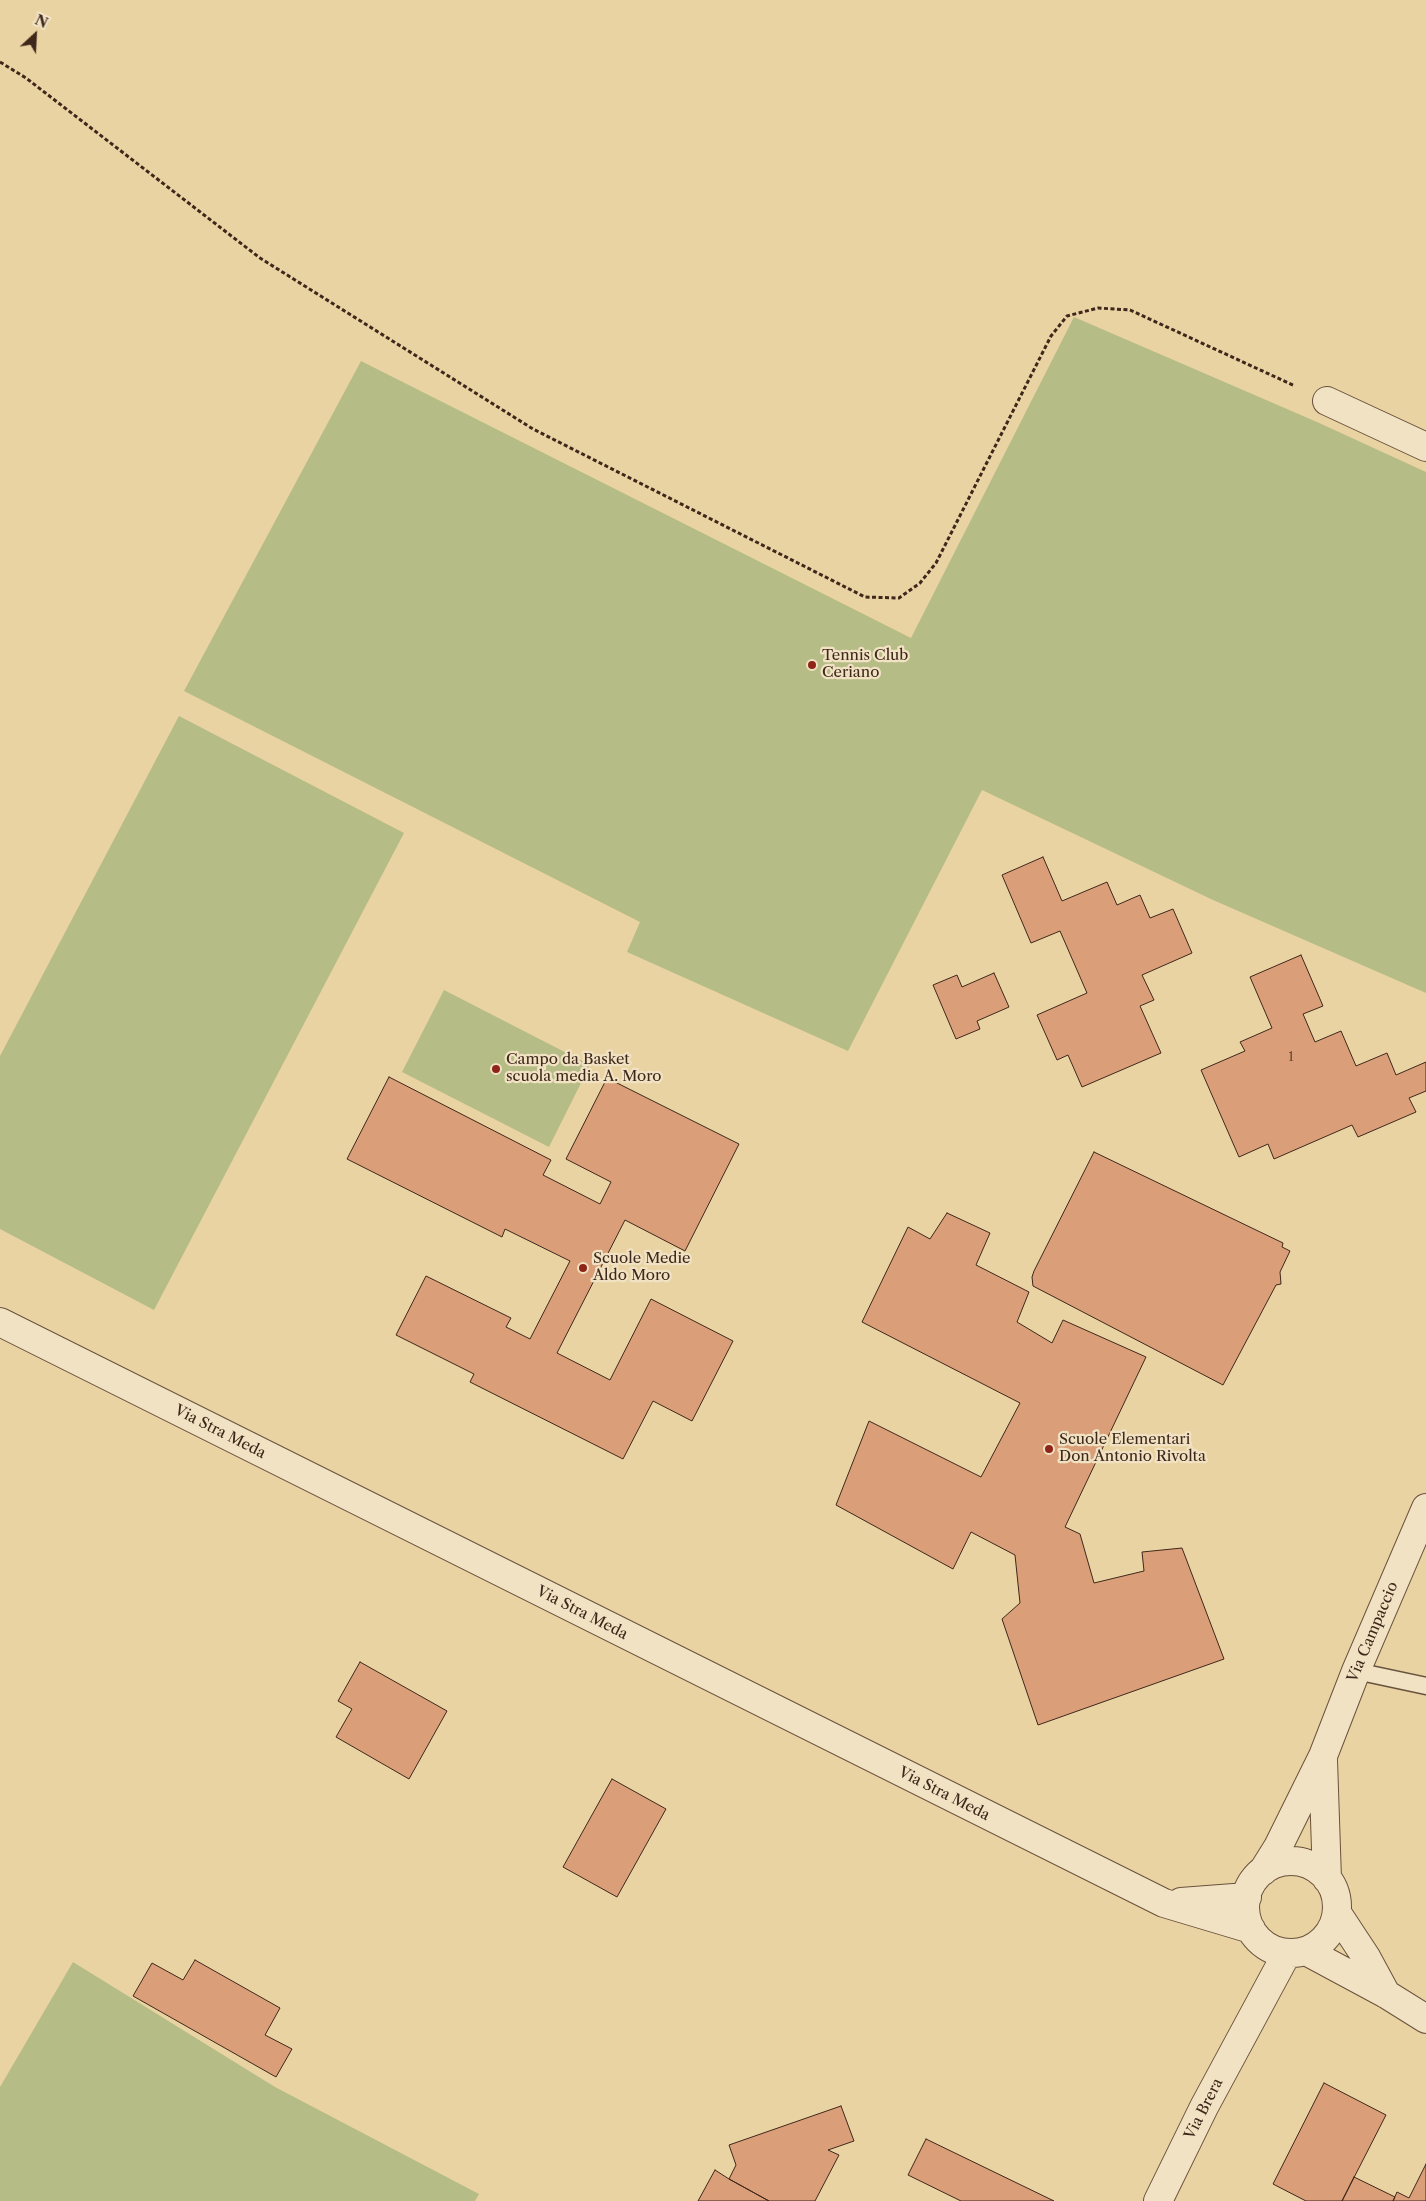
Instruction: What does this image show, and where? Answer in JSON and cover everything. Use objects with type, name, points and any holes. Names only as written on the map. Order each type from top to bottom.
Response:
[{"type":"street","points":[[1327,401],[1426,447]]},
{"type":"street","name":"Via Stra Meda","points":[[0,1322],[1164,1903],[1256,1936]]},
{"type":"street","name":"Via Campaccio","points":[[1263,1871],[1282,1840],[1323,1756],[1356,1671],[1426,1508]]},
{"type":"street","name":"Via Campaccio","points":[[1323,1756],[1327,1879]]},
{"type":"street","points":[[1296,1952],[1318,1946],[1327,1936],[1334,1925],[1337,1900],[1327,1879],[1316,1869],[1303,1863],[1275,1864],[1263,1871],[1252,1883],[1247,1897],[1245,1909],[1256,1936],[1273,1950],[1296,1952],[1386,1994],[1426,2019]]},
{"type":"street","points":[[1164,1903],[1247,1897]]},
{"type":"street","points":[[1337,1912],[1366,1957],[1386,1994]]},
{"type":"street","name":"Via Brera","points":[[1251,2017],[1256,1936]]},
{"type":"street","name":"Via Brera","points":[[1158,2201],[1251,2017],[1296,1952]]},
{"type":"lane","points":[[1356,1671],[1426,1686]]},
{"type":"path","points":[[0,62],[33,84],[260,258],[525,424],[865,597],[899,598],[920,583],[936,563],[1050,336],[1067,316],[1098,308],[1130,310],[1327,401]]},
{"type":"green space","name":"Tennis Club Ceriano","points":[[1074,317],[1317,422],[1426,472],[1426,993],[1213,900],[982,790],[848,1051],[627,952],[640,922],[184,691],[361,361],[911,638]]},
{"type":"green space","points":[[179,716],[404,833],[154,1310],[0,1229],[0,1056]]},
{"type":"green space","name":"Campo da Basket scuola media A. Moro","points":[[444,990],[590,1065],[549,1147],[402,1072]]},
{"type":"green space","points":[[73,1962],[275,2087],[479,2194],[475,2201],[0,2201],[0,2087]]},
{"type":"building","points":[[1043,857],[1062,901],[1107,882],[1117,905],[1140,895],[1150,918],[1173,909],[1192,953],[1142,975],[1154,1000],[1140,1006],[1161,1053],[1082,1087],[1068,1055],[1057,1060],[1037,1015],[1087,993],[1060,931],[1031,943],[1002,875]]},
{"type":"building","points":[[1301,955],[1323,1006],[1303,1014],[1315,1042],[1341,1031],[1356,1066],[1387,1053],[1396,1075],[1426,1062],[1426,1091],[1409,1098],[1416,1112],[1358,1137],[1352,1125],[1274,1159],[1268,1144],[1239,1157],[1201,1070],[1245,1051],[1240,1042],[1272,1028],[1250,977]]},
{"type":"building","points":[[994,973],[1009,1007],[977,1021],[980,1029],[956,1039],[933,985],[957,975],[962,987]]},
{"type":"building","name":"Scuole Medie Aldo Moro","points":[[389,1077],[551,1160],[543,1175],[600,1204],[611,1182],[566,1159],[607,1078],[739,1144],[685,1251],[625,1220],[557,1353],[610,1380],[651,1299],[733,1341],[692,1421],[653,1401],[623,1459],[470,1382],[474,1374],[396,1335],[426,1276],[511,1318],[506,1327],[530,1339],[570,1261],[505,1229],[502,1237],[347,1159]]},
{"type":"building","points":[[1094,1152],[1283,1243],[1282,1247],[1290,1251],[1280,1272],[1281,1284],[1276,1285],[1223,1385],[1033,1286],[1032,1277],[1034,1271]]},
{"type":"building","name":"Scuole Elementari Don Antonio Rivolta","points":[[947,1213],[990,1233],[976,1265],[1029,1292],[1017,1322],[1052,1343],[1063,1320],[1146,1357],[1065,1527],[1080,1534],[1094,1583],[1144,1571],[1142,1552],[1182,1548],[1224,1659],[1038,1725],[1002,1619],[1020,1603],[1015,1555],[971,1532],[953,1569],[836,1505],[869,1421],[981,1477],[1020,1403],[862,1322],[908,1227],[930,1239]]},
{"type":"building","points":[[360,1662],[447,1711],[409,1779],[336,1737],[352,1709],[338,1701]]},
{"type":"building","points":[[612,1779],[666,1809],[617,1897],[563,1867]]},
{"type":"building","points":[[195,1960],[280,2008],[265,2035],[292,2049],[276,2077],[133,1996],[152,1963],[183,1980]]},
{"type":"building","points":[[1324,2083],[1386,2115],[1342,2201],[1306,2201],[1273,2184]]},
{"type":"building","points":[[841,2106],[854,2141],[828,2150],[839,2155],[815,2201],[769,2201],[729,2179],[736,2165],[729,2145]]},
{"type":"building","points":[[926,2139],[1054,2201],[961,2201],[908,2175]]},
{"type":"building","points":[[1426,2164],[1426,2201],[1393,2201],[1397,2192],[1409,2198]]},
{"type":"building","points":[[715,2170],[729,2179],[769,2201],[698,2201]]},
{"type":"building","points":[[1354,2177],[1395,2197],[1393,2201],[1342,2201]]},
{"type":"place","name":"Tennis Club Ceriano","points":[[812,665]]},
{"type":"place","name":"Campo da Basket scuola media A. Moro","points":[[496,1069]]},
{"type":"place","name":"Scuole Medie Aldo Moro","points":[[583,1268]]},
{"type":"place","name":"Scuole Elementari Don Antonio Rivolta","points":[[1049,1449]]}]
